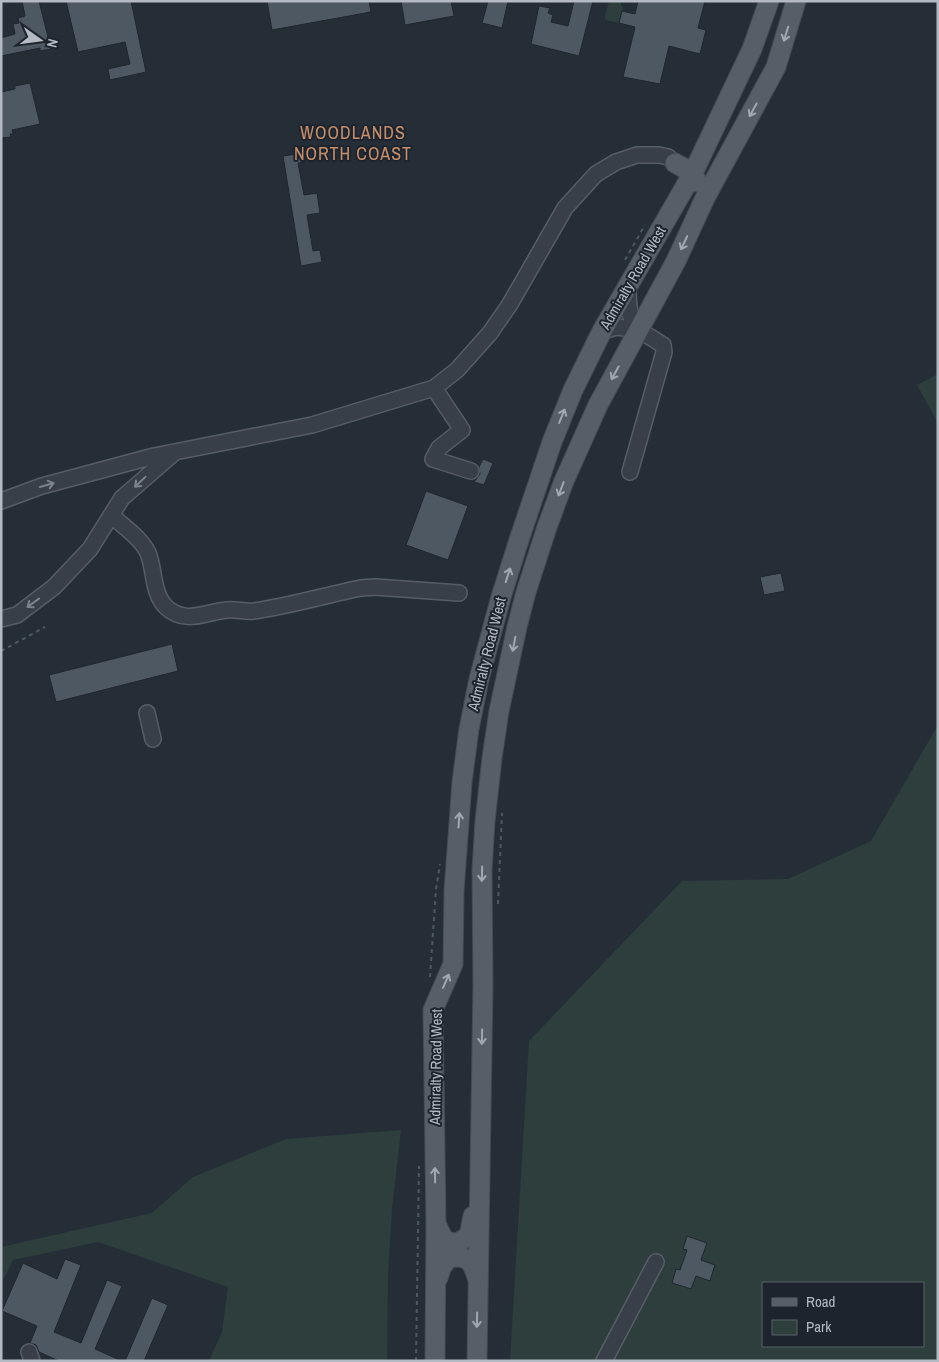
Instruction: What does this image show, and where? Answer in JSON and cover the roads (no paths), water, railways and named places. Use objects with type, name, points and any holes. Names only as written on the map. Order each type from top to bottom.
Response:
[{"type":"main road","name":"Admiralty Road West","points":[[435,1361],[436,1224],[433,1010],[453,964],[456,861],[462,782],[469,729],[479,679],[501,597],[552,442],[572,390],[602,331],[706,148],[752,49],[769,1]]},
{"type":"main road","name":"Admiralty Road West","points":[[476,1361],[483,984],[482,870],[485,821],[499,711],[526,592],[564,481],[598,405],[676,261],[705,198],[776,68],[796,1]]},
{"type":"main road","points":[[675,163],[686,160],[706,148]]},
{"type":"main road","points":[[675,163],[693,173],[705,198]]},
{"type":"main road","points":[[693,173],[723,164]]},
{"type":"main road","points":[[436,1224],[444,1240],[456,1244],[469,1236],[480,1183]]},
{"type":"main road","points":[[435,1289],[441,1268],[449,1257],[461,1256],[472,1263],[478,1280]]},
{"type":"street","points":[[1,501],[42,486],[177,451],[312,425],[434,388],[457,370],[490,333],[510,304],[565,208],[596,174],[616,162],[638,155],[659,154],[668,157],[675,163]]},
{"type":"street","points":[[628,287],[628,308],[631,320],[639,330],[663,345],[664,352],[630,472]]},
{"type":"street","points":[[602,331],[617,327],[639,330]]},
{"type":"street","points":[[434,388],[462,430],[439,448],[433,459],[470,471]]},
{"type":"street","points":[[1,620],[16,615],[54,587],[90,549],[122,498],[177,451]]},
{"type":"street","points":[[111,516],[141,542],[148,554],[157,590],[166,606],[177,614],[189,617],[227,610],[252,612],[361,588],[375,587],[458,593]]},
{"type":"street","points":[[147,713],[153,739]]},
{"type":"street","points":[[604,1361],[656,1262]]},
{"type":"district","name":"WOODLANDS NORTH COAST","points":[[353,143]]}]
